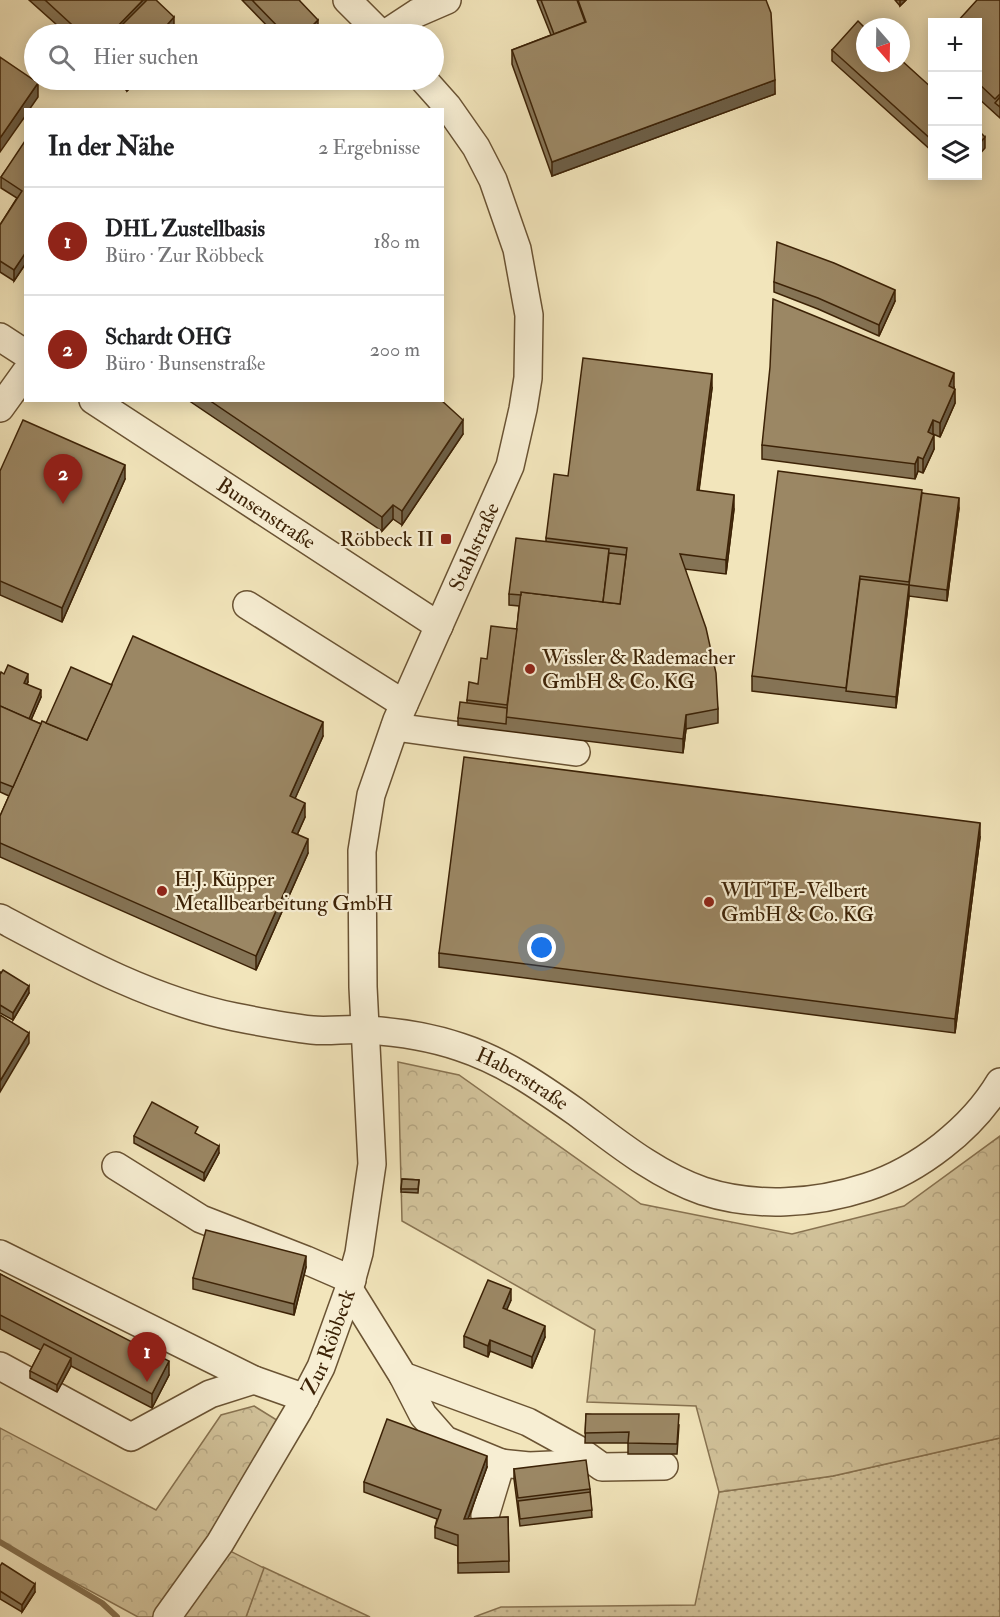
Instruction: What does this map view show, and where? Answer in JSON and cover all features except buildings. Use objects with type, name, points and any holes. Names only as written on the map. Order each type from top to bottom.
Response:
[{"type":"street","points":[[399,24],[417,13],[447,0]]},
{"type":"street","points":[[355,3],[374,24]]},
{"type":"street","name":"Stahlstraße","points":[[367,1029],[363,987],[362,851],[371,795],[400,716],[510,466],[528,378],[529,315],[517,249],[493,180],[476,147],[463,127],[432,90]]},
{"type":"street","points":[[0,337],[24,353]]},
{"type":"street","points":[[0,408],[24,375]]},
{"type":"street","name":"Bunsenstraße","points":[[96,402],[439,626]]},
{"type":"street","points":[[247,606],[400,716],[576,752]]},
{"type":"street","name":"Haberstraße","points":[[0,918],[90,964],[161,996],[233,1017],[314,1030],[367,1029],[437,1040],[463,1048],[512,1069],[627,1149],[669,1175],[703,1191],[740,1199],[778,1202],[816,1200],[838,1196],[882,1182],[948,1140],[990,1100],[1000,1082]]},
{"type":"street","name":"Zur Röbbeck","points":[[166,1617],[220,1543],[305,1398],[321,1367],[351,1285],[359,1253],[372,1164],[367,1029]]},
{"type":"street","points":[[116,1166],[208,1222],[306,1260],[351,1285],[423,1415],[445,1440],[501,1463],[529,1466],[566,1464],[602,1467],[664,1466]]},
{"type":"street","points":[[0,1254],[254,1380],[305,1398]]},
{"type":"street","points":[[0,1366],[131,1437],[210,1394],[254,1380]]},
{"type":"street","points":[[403,1376],[528,1422],[578,1449],[602,1467]]},
{"type":"street","points":[[485,1516],[501,1463]]},
{"type":"green space","points":[[398,1062],[459,1075],[641,1204],[792,1234],[904,1206],[1000,1136],[1000,1438],[833,1476],[719,1492],[696,1406],[587,1402],[595,1330],[402,1221]]},
{"type":"green space","points":[[254,1406],[280,1422],[208,1540],[264,1568],[246,1617],[138,1617],[0,1542],[0,1428],[156,1510],[221,1415]]},
{"type":"green space","points":[[1000,1438],[1000,1617],[474,1617],[501,1607],[695,1605],[719,1492],[833,1476]]},
{"type":"green space","points":[[263,1567],[370,1617],[246,1617]]},
{"type":"waterway","points":[[0,1542],[102,1603],[117,1617]]},
{"type":"place","name":"Schardt OHG","points":[[63,504]]},
{"type":"place","name":"Röbbeck II","points":[[446,539]]},
{"type":"place","name":"Wissler & Rademacher GmbH & Co. KG","points":[[530,669]]},
{"type":"place","name":"H.J. Küpper Metallbearbeitung GmbH","points":[[162,891]]},
{"type":"place","name":"WITTE-Velbert GmbH & Co. KG","points":[[709,902]]},
{"type":"place","name":"DHL Zustellbasis","points":[[147,1382]]}]
